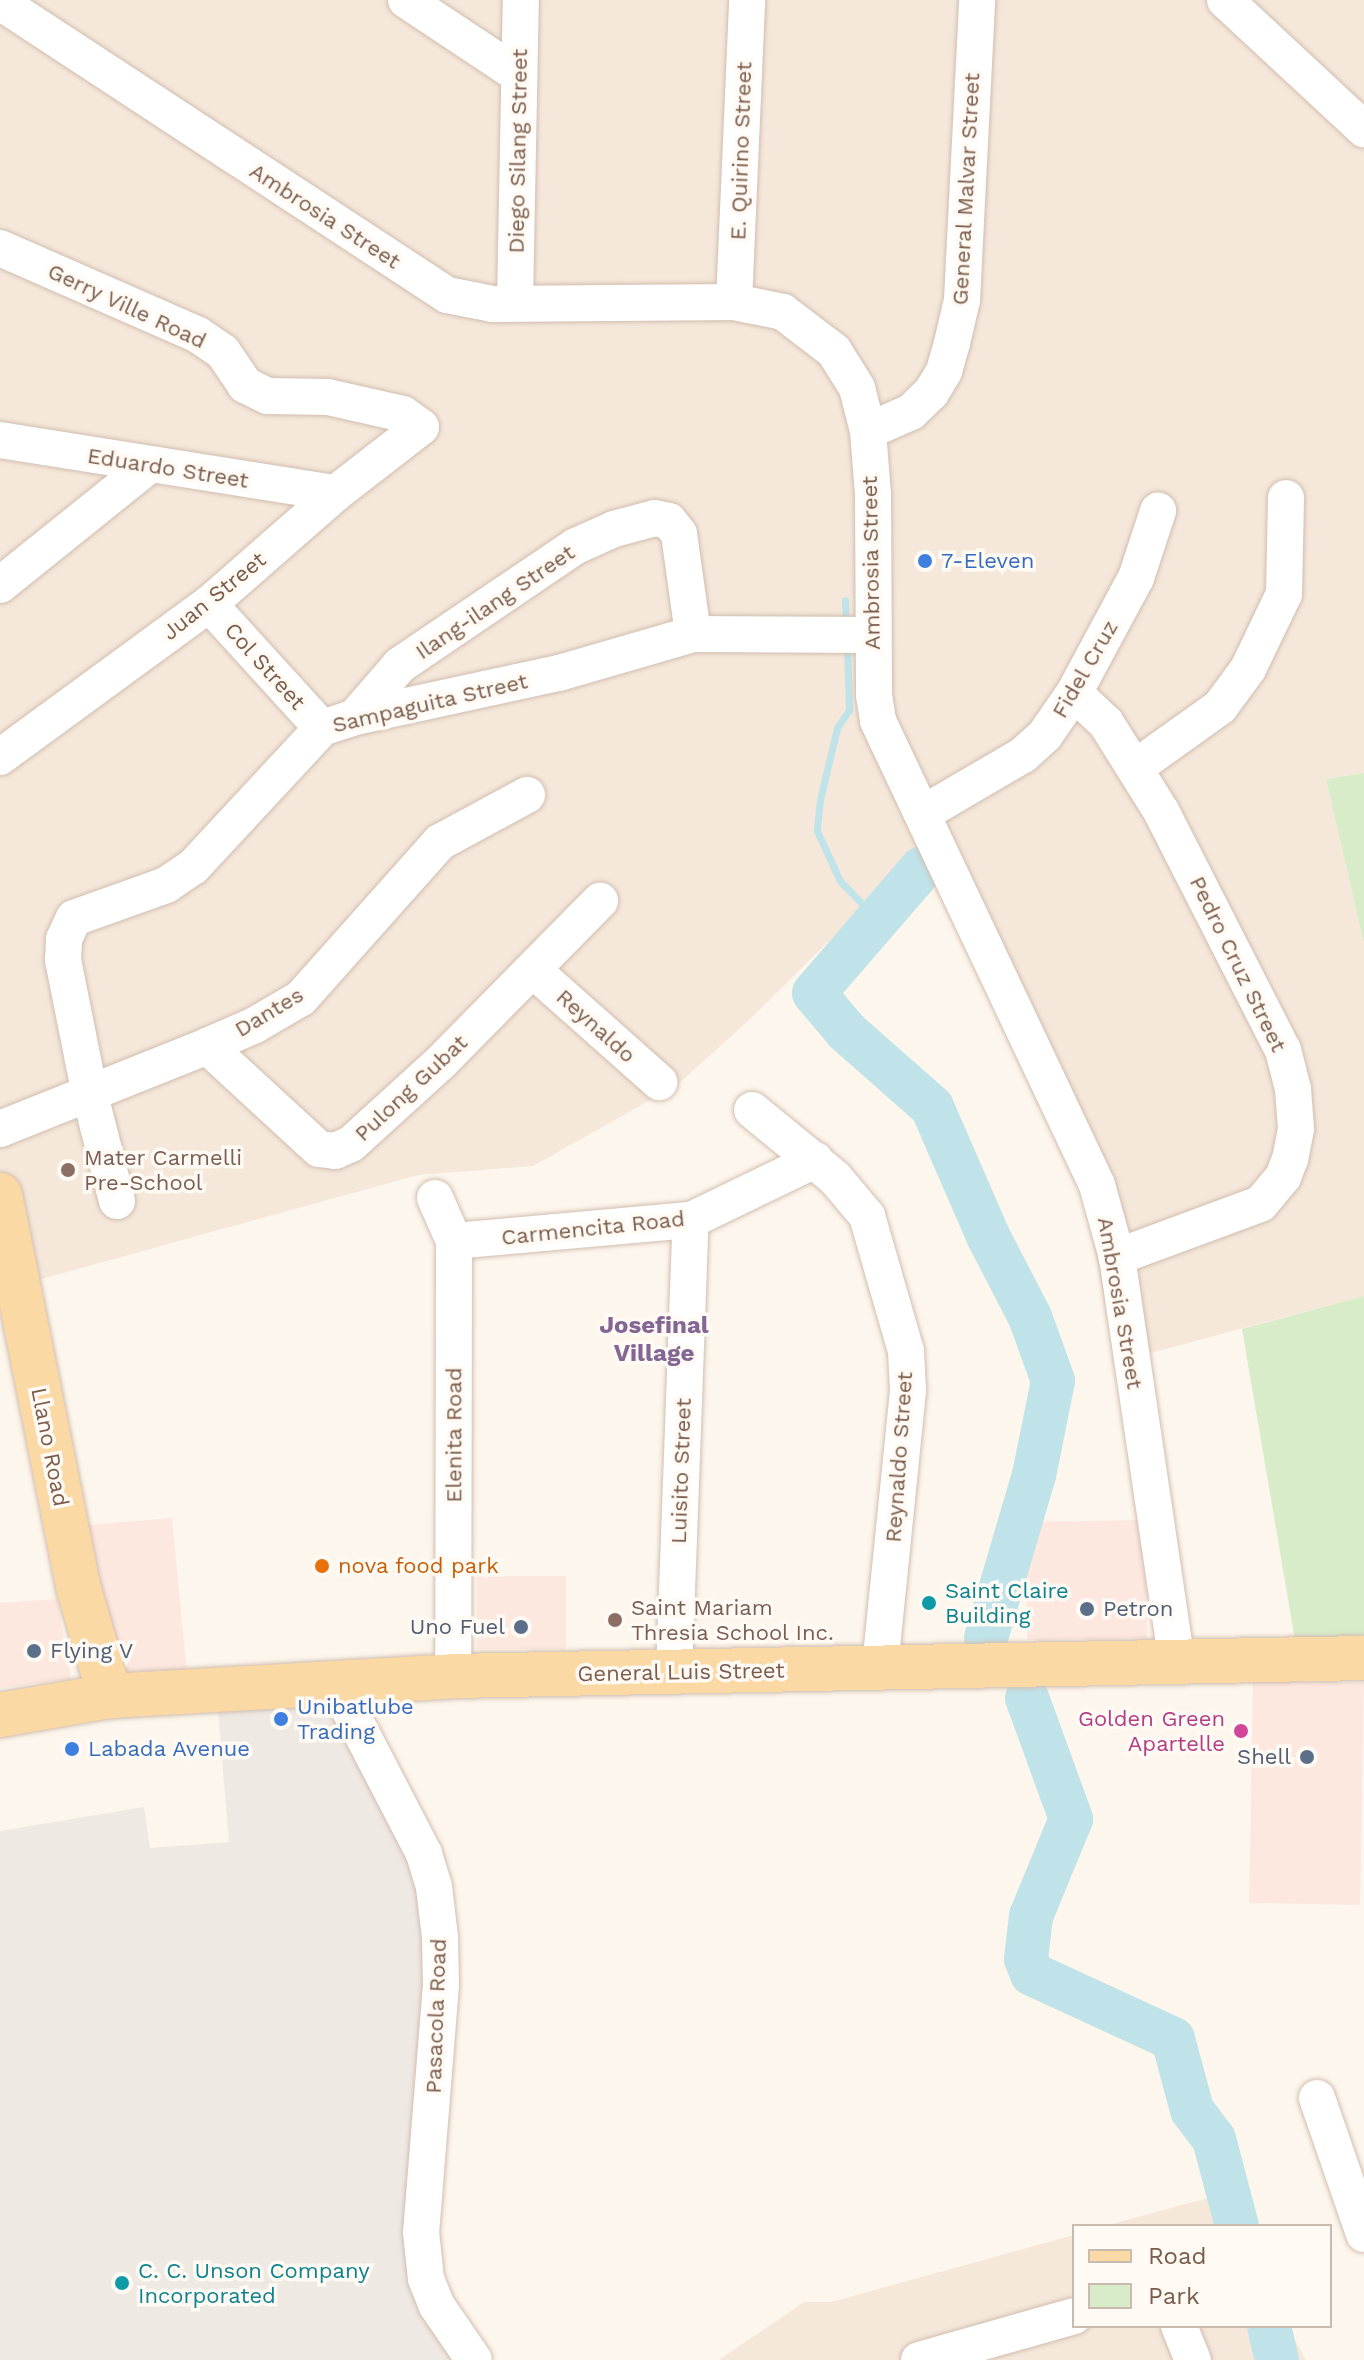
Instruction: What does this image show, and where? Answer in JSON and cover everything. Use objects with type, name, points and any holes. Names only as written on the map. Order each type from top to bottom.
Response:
[{"type":"main road","name":"Llano Road","points":[[0,1195],[78,1586],[110,1696]]},
{"type":"main road","name":"General Luis Street","points":[[0,1715],[110,1696],[453,1676],[1364,1658]]},
{"type":"street","points":[[406,0],[519,75]]},
{"type":"street","name":"Diego Silang Street","points":[[515,303],[521,0]]},
{"type":"street","name":"E. Quirino Street","points":[[734,302],[747,0]]},
{"type":"street","name":"General Malvar Street","points":[[868,431],[911,412],[931,393],[944,371],[952,343],[962,300],[977,0]]},
{"type":"street","points":[[1225,0],[1364,129]]},
{"type":"street","name":"Ambrosia Street","points":[[0,2],[447,295],[474,302],[734,302],[783,312],[834,351],[857,388],[868,431],[873,494],[863,634],[878,721],[1097,1185],[1117,1257],[1177,1663]]},
{"type":"street","name":"Gerry Ville Road","points":[[0,248],[198,335],[223,352],[245,385],[268,396],[328,397],[403,414],[421,427]]},
{"type":"street","name":"Juan Street","points":[[0,757],[209,604],[336,493],[421,427]]},
{"type":"street","name":"Eduardo Street","points":[[0,440],[148,466],[336,493]]},
{"type":"street","points":[[0,585],[148,466]]},
{"type":"street","points":[[1136,767],[1220,707],[1248,669],[1284,594],[1286,498]]},
{"type":"street","name":"Fidel Cruz","points":[[922,814],[1023,755],[1045,735],[1074,693],[1136,578],[1158,511]]},
{"type":"street","name":"Ilang-ilang Street","points":[[338,722],[400,665],[576,546],[614,529],[655,518],[669,521],[679,534],[693,634]]},
{"type":"street","name":"Col Street","points":[[209,604],[338,722]]},
{"type":"street","name":"Sampaguita Street","points":[[117,1201],[90,1095],[63,960],[64,939],[74,918],[166,885],[193,867],[338,722],[559,673],[693,634],[863,634]]},
{"type":"street","name":"Pedro Cruz Street","points":[[1074,693],[1106,723],[1136,767],[1283,1050],[1293,1089],[1296,1129],[1283,1177],[1260,1204],[1117,1257]]},
{"type":"street","name":"Dantes","points":[[0,1129],[207,1046],[255,1025],[301,998],[440,842],[527,795]]},
{"type":"street","name":"Pulong Gubat","points":[[207,1046],[319,1149],[335,1151],[351,1144],[533,970],[600,901]]},
{"type":"street","name":"Reynaldo","points":[[533,970],[659,1082]]},
{"type":"street","name":"Reynaldo Street","points":[[752,1110],[815,1160],[867,1216],[906,1351],[908,1391],[880,1668]]},
{"type":"street","name":"Carmencita Road","points":[[454,1241],[691,1220],[815,1160]]},
{"type":"street","name":"Elenita Road","points":[[435,1198],[454,1241],[453,1676]]},
{"type":"street","name":"Luisito Street","points":[[674,1673],[691,1220]]},
{"type":"street","name":"Pasacola Road","points":[[335,1682],[424,1854],[434,1887],[440,1937],[441,1985],[421,2232],[426,2279],[437,2306],[474,2360]]},
{"type":"street","points":[[1317,2098],[1364,2234]]},
{"type":"street","points":[[919,2360],[1072,2317]]},
{"type":"street","points":[[1180,2328],[1193,2360]]},
{"type":"shaded area","points":[[0,0],[1364,0],[1364,773],[1326,779],[1364,944],[1364,1296],[1117,1362],[1070,1129],[917,854],[748,1021],[677,1085],[533,1166],[418,1175],[27,1283],[0,1173]]},
{"type":"shaded area","points":[[172,1518],[187,1673],[114,1679],[86,1525]]},
{"type":"shaded area","points":[[1145,1520],[1147,1638],[1027,1640],[1025,1522]]},
{"type":"shaded area","points":[[477,1576],[566,1576],[566,1649],[477,1649]]},
{"type":"shaded area","points":[[57,1599],[71,1679],[0,1688],[0,1603]]},
{"type":"shaded area","points":[[1253,1681],[1364,1683],[1360,1905],[1249,1903]]},
{"type":"shaded area","points":[[335,1702],[427,1886],[420,2275],[460,2360],[0,2360],[0,1831],[144,1807],[150,1848],[229,1842],[218,1710]]},
{"type":"shaded area","points":[[1215,2196],[1231,2224],[1112,2224]]},
{"type":"shaded area","points":[[1072,2236],[1072,2328],[1288,2328],[1306,2360],[719,2360],[804,2302],[831,2302]]},
{"type":"green space","points":[[1364,773],[1364,944],[1326,779]]},
{"type":"green space","points":[[1364,1296],[1364,1635],[1295,1640],[1242,1329]]},
{"type":"waterway","points":[[845,600],[846,624]]},
{"type":"waterway","points":[[847,645],[849,710],[837,728],[820,800],[817,831],[840,881],[879,921]]},
{"type":"waterway","points":[[922,868],[814,993],[847,1032],[932,1107],[988,1236],[1030,1317],[1053,1381],[1034,1475],[986,1638]]},
{"type":"waterway","points":[[1027,1698],[1071,1819],[1031,1916],[1026,1959],[1032,1974],[1173,2039],[1192,2110],[1214,2139],[1236,2224]]},
{"type":"waterway","points":[[1269,2328],[1277,2360]]},
{"type":"place","name":"7-Eleven","points":[[925,561]]},
{"type":"place","name":"Mater Carmelli Pre-School","points":[[68,1170]]},
{"type":"place","name":"nova food park","points":[[322,1566]]},
{"type":"place","name":"Saint Claire Building","points":[[929,1603]]},
{"type":"place","name":"Petron","points":[[1087,1609]]},
{"type":"place","name":"Saint Mariam Thresia School Inc.","points":[[615,1620]]},
{"type":"place","name":"Uno Fuel","points":[[521,1627]]},
{"type":"place","name":"Flying V","points":[[34,1651]]},
{"type":"place","name":"Unibatlube Trading","points":[[281,1719]]},
{"type":"place","name":"Golden Green Apartelle","points":[[1241,1731]]},
{"type":"place","name":"Labada Avenue","points":[[72,1749]]},
{"type":"place","name":"Shell","points":[[1307,1757]]},
{"type":"place","name":"C. C. Unson Company Incorporated","points":[[122,2283]]},
{"type":"district","name":"Josefinal Village","points":[[654,1340]]}]
